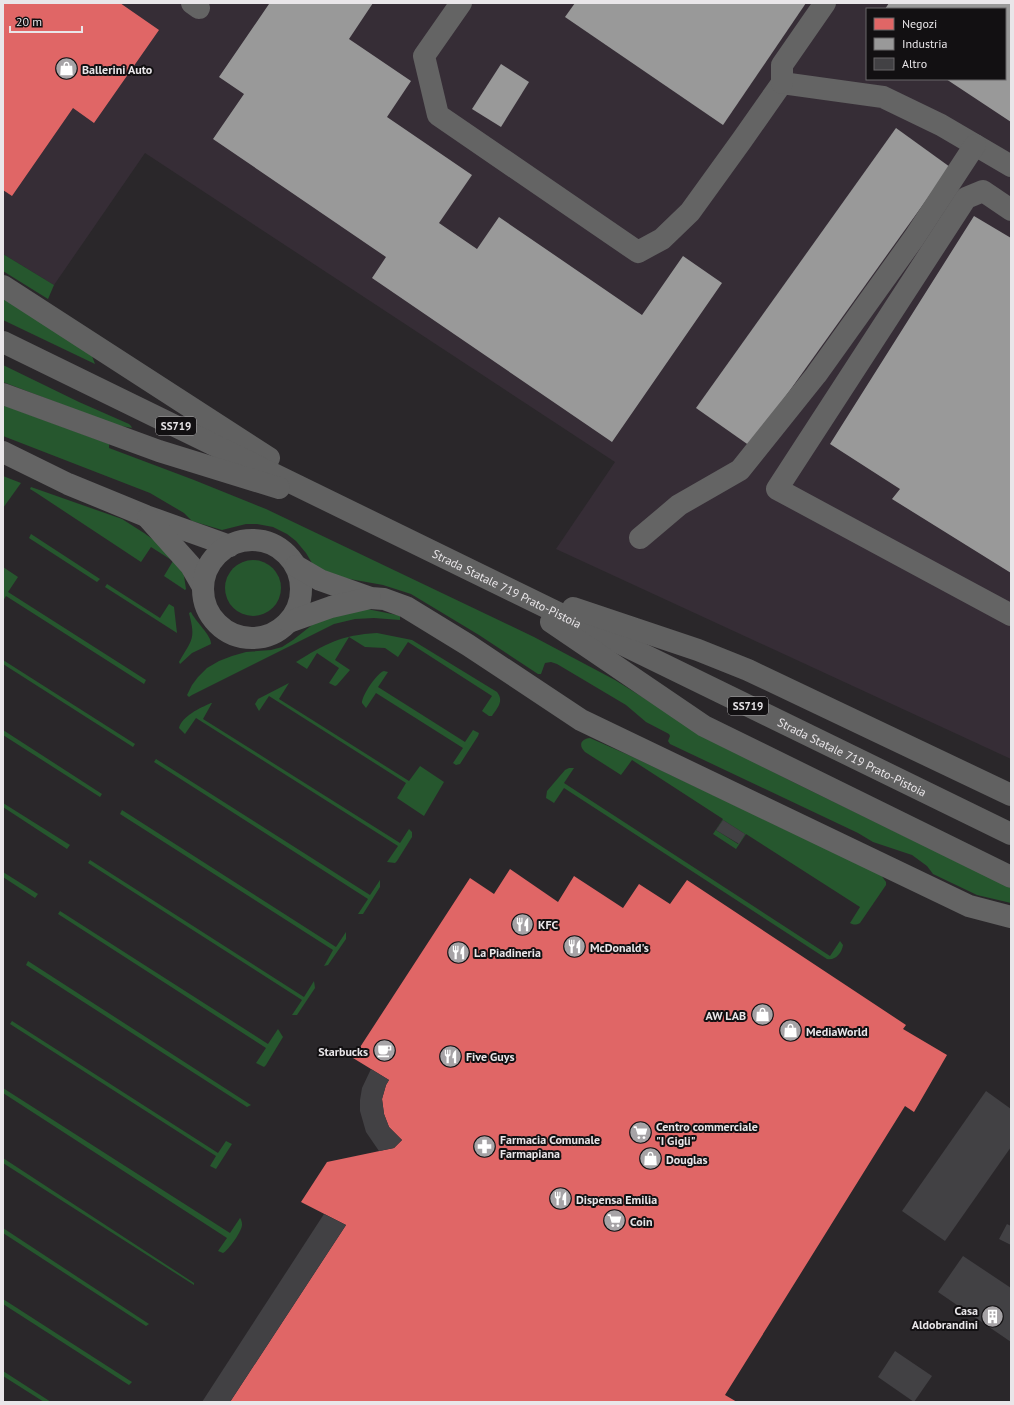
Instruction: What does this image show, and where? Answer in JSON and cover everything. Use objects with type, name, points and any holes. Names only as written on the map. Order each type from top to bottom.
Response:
[{"type":"highway","points":[[3,286],[349,510]]},
{"type":"highway","name":"Strada Statale 719 Prato-Pistoia","points":[[3,342],[1011,834]]},
{"type":"highway","points":[[3,394],[159,451],[349,510]]},
{"type":"highway","points":[[486,578],[698,650],[748,670],[1011,795]]},
{"type":"highway","points":[[486,578],[704,726],[1011,877]]},
{"type":"street","points":[[461,3],[424,56],[438,115],[638,252],[662,239],[690,212],[782,83],[782,65],[825,3]]},
{"type":"street","points":[[782,83],[883,97],[941,125],[1011,166]]},
{"type":"street","points":[[640,538],[679,505],[740,470],[825,362],[914,238],[975,145]]},
{"type":"street","points":[[1011,210],[983,192],[966,198],[777,489],[1011,615]]},
{"type":"street","points":[[3,452],[68,484],[146,516],[230,546]]},
{"type":"street","points":[[3,468],[68,484]]},
{"type":"street","points":[[146,516],[191,566],[203,587]]},
{"type":"street","points":[[260,540],[274,545],[287,554],[296,566],[301,580],[302,595],[298,609],[289,622],[278,632],[263,638],[248,638],[232,635],[220,627],[210,615],[205,602],[203,587],[206,573],[211,562],[219,552],[244,541],[260,540]]},
{"type":"street","points":[[296,566],[320,580],[371,598],[384,599],[406,607],[468,645],[581,720],[969,906],[1011,916]]},
{"type":"street","points":[[289,622],[331,607],[371,598]]},
{"type":"shaded area","points":[[3,3],[1011,3],[1011,759],[556,549],[615,462],[145,153],[54,285],[3,254]]},
{"type":"green space","points":[[3,254],[54,285],[48,299],[3,271]]},
{"type":"green space","points":[[3,297],[92,356],[95,364],[3,320]]},
{"type":"green space","points":[[3,365],[79,402],[129,424],[132,428],[116,425],[3,382]]},
{"type":"green space","points":[[3,405],[109,444],[109,448],[266,509],[534,637],[615,680],[716,743],[1011,888],[1011,903],[977,895],[933,874],[927,866],[912,855],[873,842],[858,833],[670,744],[668,741],[670,736],[669,734],[646,722],[626,705],[557,664],[551,662],[545,663],[541,674],[538,674],[479,635],[411,594],[383,585],[333,576],[315,568],[306,553],[296,541],[287,534],[273,527],[257,524],[246,524],[222,530],[192,521],[184,513],[150,493],[3,436]]},
{"type":"green space","points":[[3,476],[21,483],[3,508]]},
{"type":"green space","points":[[31,487],[122,519],[144,533],[158,543],[180,567],[184,576],[186,589],[185,590],[164,576],[173,561],[151,547],[141,562],[30,489]]},
{"type":"green space","points":[[31,534],[100,579],[97,582],[29,538]]},
{"type":"green space","points":[[247,560],[259,560],[269,564],[277,572],[281,582],[281,594],[277,604],[269,612],[259,616],[247,616],[237,612],[229,604],[225,594],[225,582],[229,572],[237,564]]},
{"type":"green space","points":[[3,567],[18,577],[8,592],[146,680],[144,684],[6,596],[3,601]]},
{"type":"green space","points":[[107,584],[160,618],[169,604],[174,607],[177,633],[105,587]]},
{"type":"green space","points":[[367,609],[400,616],[400,620],[374,618],[355,619],[334,624],[189,697],[187,695],[198,677],[207,668],[219,661],[246,652],[271,650],[282,647],[317,621]]},
{"type":"green space","points":[[191,612],[209,637],[211,644],[192,653],[180,664],[179,662],[192,639],[189,613]]},
{"type":"green space","points":[[377,633],[412,640],[497,692],[500,701],[492,716],[489,716],[482,711],[492,696],[408,642],[398,657],[385,648],[365,647],[349,637],[335,660],[350,670],[335,686],[329,683],[339,668],[317,653],[307,669],[296,662],[325,645],[343,638],[364,634]]},
{"type":"green space","points":[[3,660],[135,744],[133,747],[3,664]]},
{"type":"green space","points":[[384,671],[388,672],[378,687],[465,742],[473,730],[479,733],[460,764],[456,765],[453,763],[463,748],[376,693],[366,708],[362,703],[364,695],[374,680]]},
{"type":"green space","points":[[289,683],[279,699],[409,781],[420,766],[444,782],[424,816],[397,798],[406,783],[269,696],[259,711],[255,704],[258,699]]},
{"type":"green space","points":[[211,703],[203,719],[400,843],[409,829],[412,832],[412,837],[397,861],[395,863],[387,862],[398,846],[196,718],[185,734],[179,728],[188,716]]},
{"type":"green space","points":[[3,730],[102,794],[100,797],[3,735]]},
{"type":"green space","points":[[590,738],[881,875],[886,882],[886,885],[860,923],[850,923],[860,907],[746,834],[736,849],[713,834],[723,819],[632,760],[621,775],[585,752],[581,745],[584,740]],"holes":[[[723,820],[745,834],[738,844],[716,830]]]},
{"type":"green space","points":[[156,759],[370,895],[380,880],[380,887],[363,914],[358,914],[368,899],[154,762]]},
{"type":"green space","points":[[574,768],[564,783],[830,956],[840,941],[843,945],[840,953],[833,959],[827,959],[564,788],[554,803],[546,798],[547,791],[565,770]]},
{"type":"green space","points":[[3,803],[70,845],[67,849],[3,807]]},
{"type":"green space","points":[[122,810],[336,947],[346,932],[346,939],[328,965],[324,966],[333,950],[120,814]]},
{"type":"green space","points":[[90,860],[304,997],[314,981],[315,988],[297,1015],[292,1015],[302,1000],[88,863]]},
{"type":"green space","points":[[3,872],[38,894],[35,898],[3,877]]},
{"type":"green space","points":[[60,911],[268,1044],[278,1029],[283,1037],[266,1065],[264,1067],[256,1063],[266,1048],[58,914]]},
{"type":"green space","points":[[28,961],[251,1105],[247,1107],[26,965]]},
{"type":"green space","points":[[12,1021],[218,1153],[226,1141],[232,1144],[216,1169],[210,1166],[216,1156],[10,1024]]},
{"type":"green space","points":[[3,1088],[230,1233],[240,1218],[242,1227],[235,1240],[223,1253],[218,1251],[227,1238],[3,1093]]},
{"type":"green space","points":[[3,1158],[194,1283],[194,1285],[3,1163]]},
{"type":"green space","points":[[3,1228],[149,1324],[146,1326],[3,1233]]},
{"type":"green space","points":[[3,1299],[132,1382],[129,1385],[3,1304]]},
{"type":"green space","points":[[3,1371],[51,1402],[44,1402],[3,1376]]},
{"type":"building: Negozi","name":"Ballerini Auto","points":[[3,3],[120,3],[159,30],[94,123],[73,108],[12,196],[3,190]]},
{"type":"building: Negozi","name":"Centro commerciale \"I Gigli\"","points":[[510,869],[558,902],[574,876],[623,908],[639,884],[670,904],[687,880],[906,1025],[903,1029],[947,1055],[914,1112],[905,1106],[725,1395],[737,1402],[230,1402],[346,1225],[301,1202],[327,1162],[394,1148],[402,1140],[389,1127],[384,1114],[382,1099],[389,1080],[353,1058],[470,878],[494,894]]},
{"type":"building: Industria","points":[[268,3],[373,3],[349,39],[411,81],[387,117],[472,175],[439,223],[477,249],[499,217],[642,315],[683,256],[722,283],[612,442],[372,278],[386,257],[213,139],[244,94],[219,77],[269,4]]},
{"type":"building: Industria","points":[[575,3],[806,3],[723,125],[565,17]]},
{"type":"building: Industria","points":[[889,3],[1011,3],[1011,122],[948,80],[1006,80],[1006,8],[886,8]]},
{"type":"building: Industria","points":[[501,64],[529,82],[501,127],[472,109]]},
{"type":"building: Industria","points":[[896,128],[950,167],[750,446],[696,408]]},
{"type":"building: Industria","points":[[974,216],[1011,238],[1011,573],[892,499],[900,489],[830,444]]},
{"type":"building: Altro","points":[[723,820],[745,834],[739,844],[716,830]]},
{"type":"building: Altro","points":[[371,1069],[389,1080],[382,1099],[384,1114],[389,1127],[402,1140],[394,1148],[379,1151],[366,1132],[360,1111],[362,1088]]},
{"type":"building: Altro","points":[[986,1091],[1011,1109],[1011,1147],[945,1241],[902,1211]]},
{"type":"building: Altro","points":[[324,1214],[346,1225],[230,1402],[202,1402]]},
{"type":"building: Altro","points":[[1007,1224],[1011,1226],[1011,1245],[999,1239]]},
{"type":"building: Altro","name":"Casa Aldobrandini","points":[[963,1256],[1011,1288],[1011,1342],[938,1292]]},
{"type":"building: Altro","points":[[895,1351],[932,1376],[914,1402],[878,1377]]},
{"type":"place","name":"Ballerini Auto","points":[[67,69]]},
{"type":"place","name":"KFC","points":[[523,924]]},
{"type":"place","name":"McDonald's","points":[[575,947]]},
{"type":"place","name":"La Piadineria","points":[[458,952]]},
{"type":"place","name":"AW LAB","points":[[762,1015]]},
{"type":"place","name":"MediaWorld","points":[[791,1031]]},
{"type":"place","name":"Starbucks","points":[[384,1051]]},
{"type":"place","name":"Five Guys","points":[[450,1056]]},
{"type":"place","name":"Centro commerciale \"I Gigli\"","points":[[641,1133]]},
{"type":"place","name":"Farmacia Comunale Farmapiana","points":[[484,1146]]},
{"type":"place","name":"Douglas","points":[[651,1159]]},
{"type":"place","name":"Dispensa Emilia","points":[[561,1199]]},
{"type":"place","name":"Coin","points":[[614,1221]]},
{"type":"place","name":"Casa Aldobrandini","points":[[993,1317]]}]
